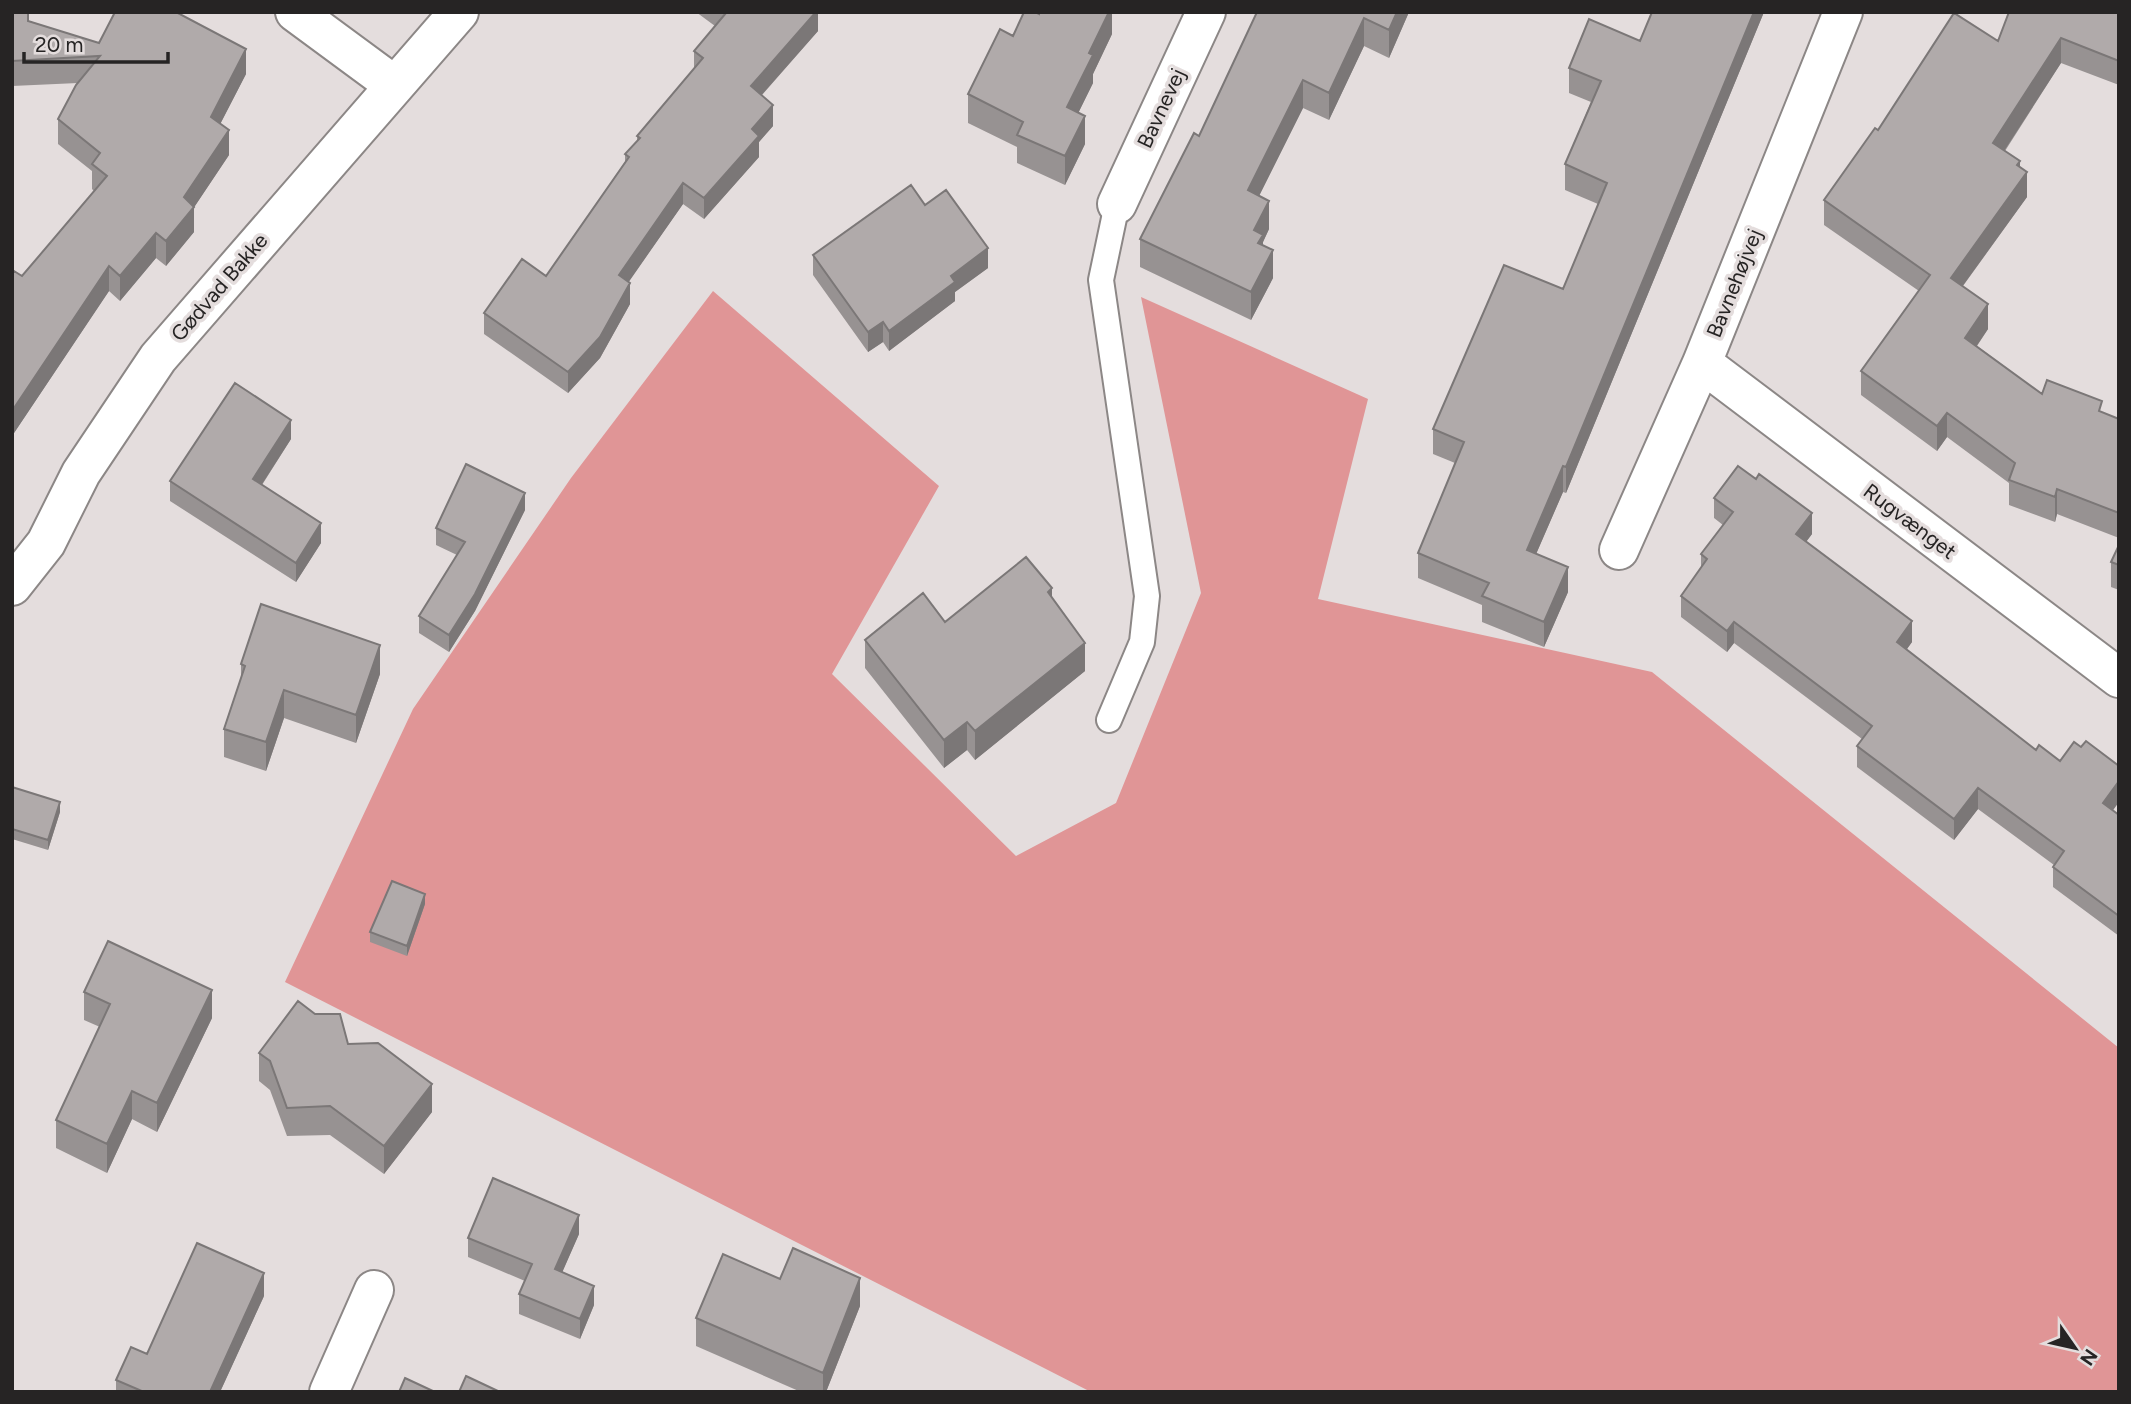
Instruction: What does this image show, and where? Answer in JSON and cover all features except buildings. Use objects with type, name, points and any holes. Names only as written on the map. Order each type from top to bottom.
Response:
[{"type":"street","points":[[295,12],[394,85]]},
{"type":"street","name":"Gødvad Bakke","points":[[12,586],[46,543],[81,473],[158,358],[459,12]]},
{"type":"street","name":"Bavnevej","points":[[1116,204],[1206,12]]},
{"type":"street","name":"Bavnehøjvej","points":[[1619,550],[1702,363],[1843,12]]},
{"type":"street","name":"Rugvænget","points":[[1702,363],[2119,678]]},
{"type":"street","points":[[329,1392],[374,1290]]},
{"type":"lane","points":[[1109,720],[1142,642],[1147,596],[1101,280],[1116,204]]},
{"type":"shaded area","points":[[713,291],[939,486],[832,674],[1016,856],[1116,803],[1201,593],[1141,297],[1368,399],[1318,599],[1652,672],[2119,1048],[2119,1392],[1091,1392],[285,982],[413,709],[571,478]]}]
